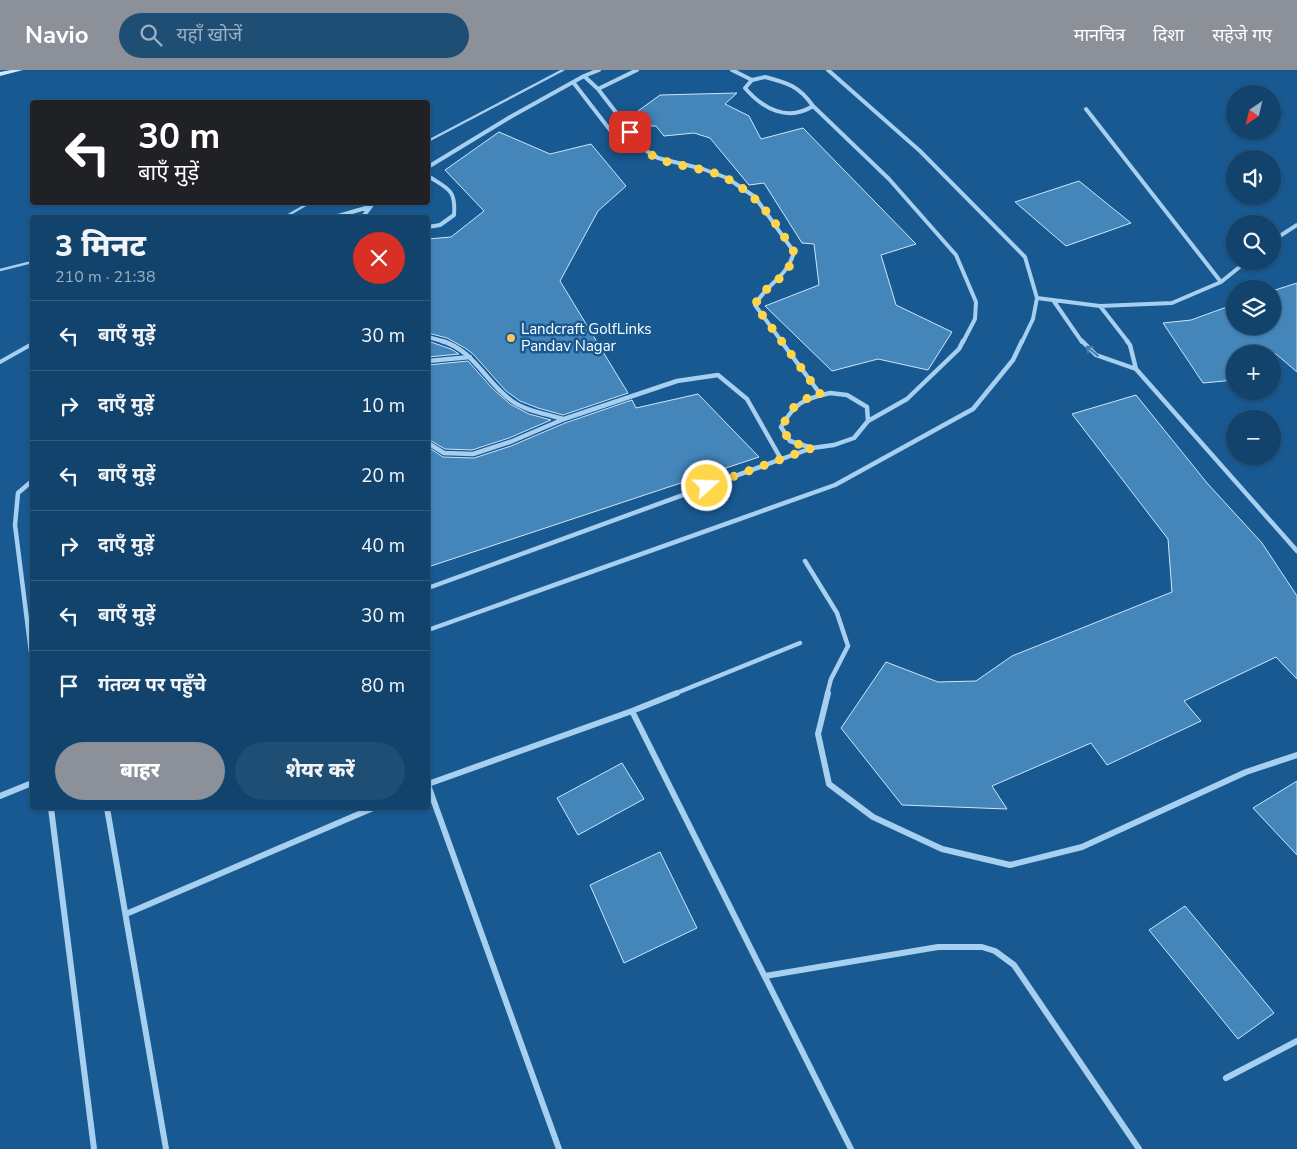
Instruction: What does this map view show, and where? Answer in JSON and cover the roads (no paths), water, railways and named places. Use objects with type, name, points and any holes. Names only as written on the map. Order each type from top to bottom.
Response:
[{"type":"street","points":[[0,74],[20,70]]},
{"type":"street","points":[[430,167],[512,116],[572,82],[599,70]]},
{"type":"street","points":[[598,89],[637,70]]},
{"type":"street","points":[[732,70],[752,80]]},
{"type":"street","points":[[430,629],[835,485],[973,409],[1013,360],[1034,319],[1037,298],[1025,257],[920,151],[828,70]]},
{"type":"street","points":[[584,76],[598,89],[645,150],[658,158],[703,168],[727,178],[755,197],[784,235],[794,252],[792,264],[782,278],[758,298],[755,305],[821,395]]},
{"type":"street","points":[[430,587],[812,448],[834,445],[854,438],[868,421],[907,399],[959,349],[975,320],[976,302],[956,255],[889,179],[813,106],[805,95],[789,83],[765,77],[752,80],[745,88],[758,103],[776,113],[806,111],[813,106]]},
{"type":"street","points":[[572,82],[617,139]]},
{"type":"street","points":[[1086,109],[1221,282]]},
{"type":"street","points":[[430,177],[448,189],[455,199],[454,215],[440,225],[430,227]]},
{"type":"street","points":[[341,215],[369,207]]},
{"type":"street","points":[[364,215],[369,207]]},
{"type":"street","points":[[1281,235],[1297,225]]},
{"type":"street","points":[[1037,298],[1100,306],[1172,303],[1221,282],[1235,270]]},
{"type":"street","points":[[1053,300],[1083,343],[1096,355],[1136,369]]},
{"type":"street","points":[[1100,306],[1130,345],[1136,369],[1297,550]]},
{"type":"street","points":[[430,338],[449,343],[471,357],[494,386],[513,402],[532,410],[564,419]]},
{"type":"street","points":[[430,361],[471,357]]},
{"type":"street","points":[[430,444],[444,453],[474,454],[510,442],[564,419],[677,381],[718,375],[748,399],[781,459]]},
{"type":"street","points":[[812,448],[790,442],[782,427],[792,408],[810,397],[830,393],[847,395],[867,407],[868,421]]},
{"type":"street","points":[[30,483],[18,493],[15,525],[30,644]]},
{"type":"street","points":[[806,561],[837,613],[848,646],[831,679],[818,734],[829,784],[873,817],[942,849],[1010,865],[1082,847],[1246,772],[1297,755]]},
{"type":"street","points":[[430,783],[632,711],[800,642]]},
{"type":"street","points":[[632,711],[852,1149]]},
{"type":"street","points":[[0,796],[30,784]]},
{"type":"street","points":[[430,790],[559,1149]]},
{"type":"street","points":[[52,810],[94,1149]]},
{"type":"street","points":[[107,810],[166,1149]]},
{"type":"street","points":[[126,914],[368,810]]},
{"type":"street","points":[[765,976],[938,947],[982,948],[996,952],[1014,964],[1139,1149]]},
{"type":"street","points":[[1226,1078],[1297,1041]]},
{"type":"lane","points":[[430,140],[563,70]]},
{"type":"lane","points":[[288,215],[306,205]]},
{"type":"lane","points":[[0,270],[30,262]]},
{"type":"lane","points":[[0,362],[30,345]]},
{"type":"place","name":"Landcraft GolfLinks Pandav Nagar","points":[[511,338]]}]
